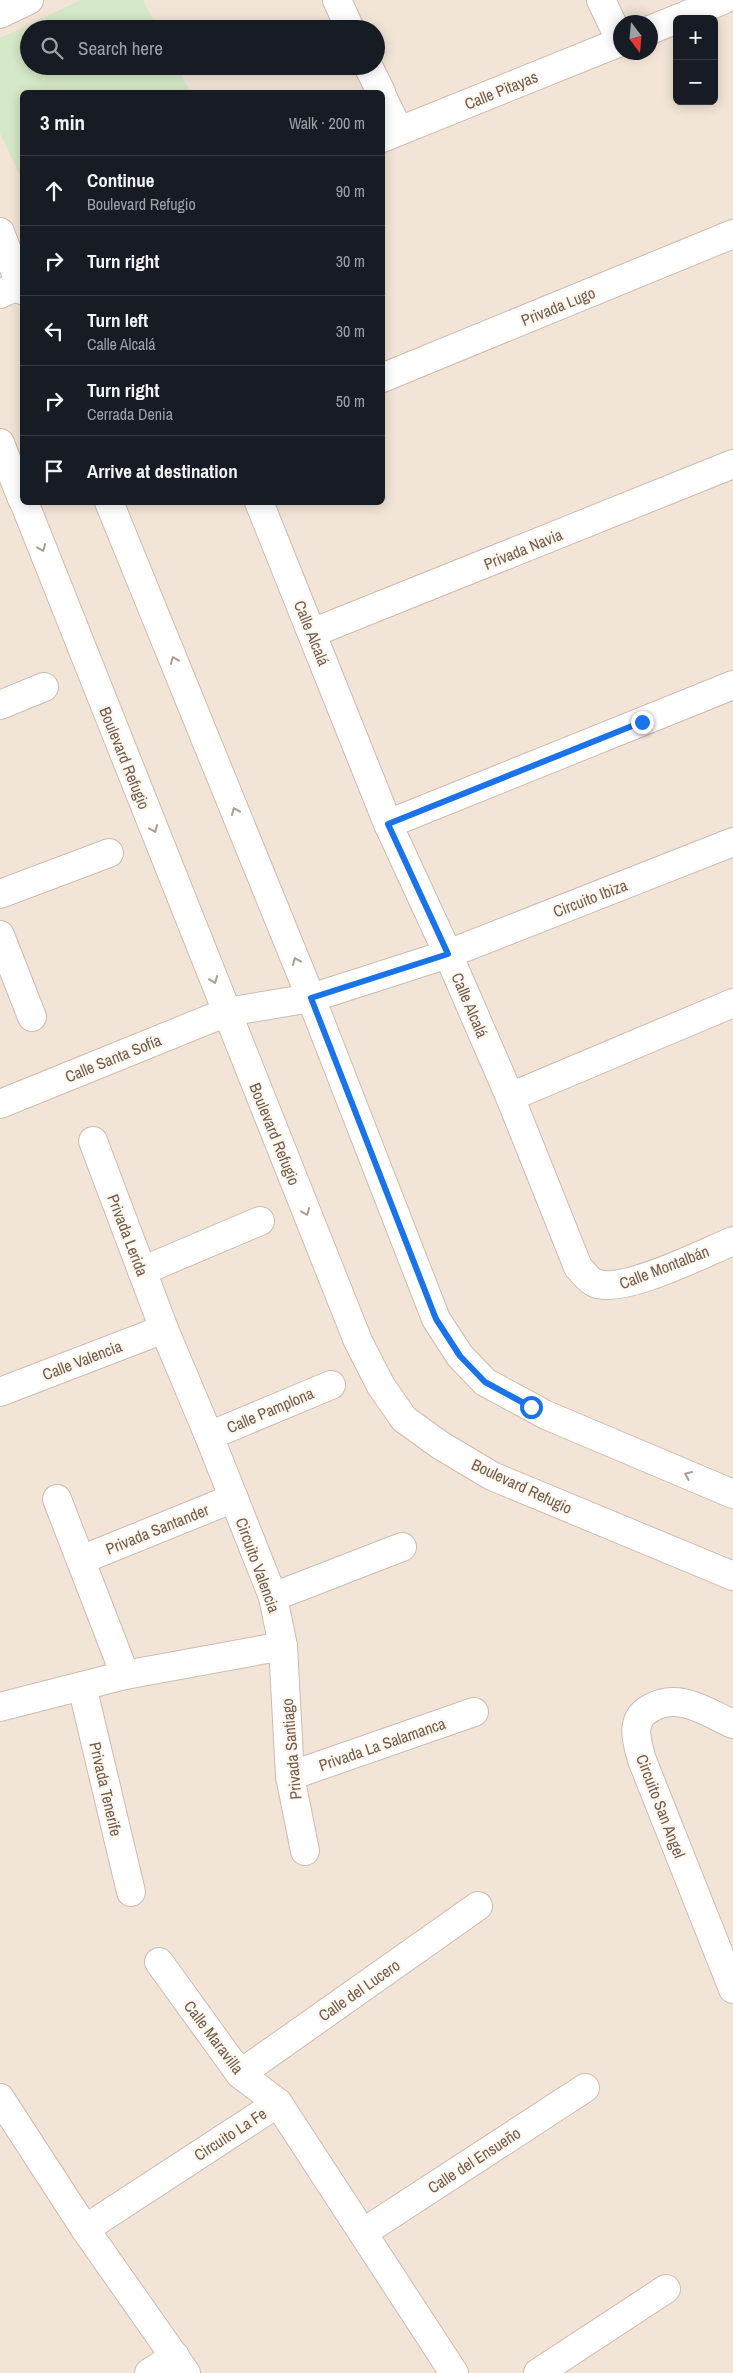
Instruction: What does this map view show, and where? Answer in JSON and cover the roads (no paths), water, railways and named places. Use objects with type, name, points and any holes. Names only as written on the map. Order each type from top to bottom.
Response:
[{"type":"street","points":[[0,14],[29,0]]},
{"type":"street","points":[[337,0],[346,20]]},
{"type":"street","points":[[601,0],[613,26]]},
{"type":"street","points":[[686,15],[722,0]]},
{"type":"street","points":[[658,27],[673,21]]},
{"type":"street","name":"Calle Pitayas","points":[[391,135],[613,44]]},
{"type":"street","points":[[372,75],[380,90]]},
{"type":"street","points":[[385,108],[391,135]]},
{"type":"street","points":[[0,232],[16,288]]},
{"type":"street","name":"Privada Lugo","points":[[385,377],[733,234]]},
{"type":"street","name":"Boulevard Refugio","points":[[0,443],[20,493]]},
{"type":"street","name":"Privada Navia","points":[[312,633],[733,464]]},
{"type":"street","name":"Boulevard Refugio","points":[[25,505],[358,1341],[381,1386],[404,1419],[440,1445],[492,1476],[733,1576]]},
{"type":"street","points":[[110,505],[311,998],[436,1319],[460,1356],[485,1382],[546,1415],[733,1494]]},
{"type":"street","name":"Calle Alcalá","points":[[260,505],[388,824],[448,954],[510,1098],[578,1268],[594,1283]]},
{"type":"street","points":[[388,824],[733,685]]},
{"type":"street","points":[[0,705],[44,687]]},
{"type":"street","name":"Circuito Ibiza","points":[[311,998],[448,954],[733,842]]},
{"type":"street","points":[[0,894],[108,853]]},
{"type":"street","points":[[0,935],[32,1017]]},
{"type":"street","name":"Calle Santa Sofía","points":[[0,1104],[227,1012],[311,998]]},
{"type":"street","points":[[510,1098],[733,1003]]},
{"type":"street","name":"Privada Lerida","points":[[93,1141],[164,1329]]},
{"type":"street","points":[[142,1272],[260,1221]]},
{"type":"street","name":"Calle Montalbán","points":[[594,1283],[611,1287],[633,1282],[733,1241]]},
{"type":"street","name":"Calle Valencia","points":[[2,1386],[164,1329]]},
{"type":"street","name":"Circuito Valencia","points":[[164,1329],[273,1596],[283,1646]]},
{"type":"street","name":"Calle Pamplona","points":[[209,1436],[331,1385]]},
{"type":"street","name":"Privada Santander","points":[[81,1560],[234,1498]]},
{"type":"street","points":[[57,1499],[125,1676]]},
{"type":"street","points":[[273,1596],[402,1547]]},
{"type":"street","points":[[0,1707],[125,1676],[283,1646]]},
{"type":"street","name":"Privada Santiago","points":[[283,1646],[290,1776],[305,1851]]},
{"type":"street","name":"Privada Tenerife","points":[[82,1686],[131,1892]]},
{"type":"street","name":"Circuito San Angel","points":[[733,1724],[685,1703],[674,1702],[661,1703],[642,1712],[637,1720],[635,1731],[642,1760],[733,1989]]},
{"type":"street","name":"Privada La Salamanca","points":[[290,1776],[474,1712]]},
{"type":"street","name":"Calle del Lucero","points":[[240,2074],[478,1906]]},
{"type":"street","name":"Calle Maravilla","points":[[159,1962],[240,2074],[278,2103]]},
{"type":"street","name":"Calle del Ensueño","points":[[364,2232],[585,2088]]},
{"type":"street","points":[[0,2098],[85,2229],[180,2365],[149,2373]]},
{"type":"street","name":"Circuito La Fe","points":[[85,2229],[278,2103],[364,2232],[454,2373]]},
{"type":"street","points":[[538,2373],[666,2289]]}]
